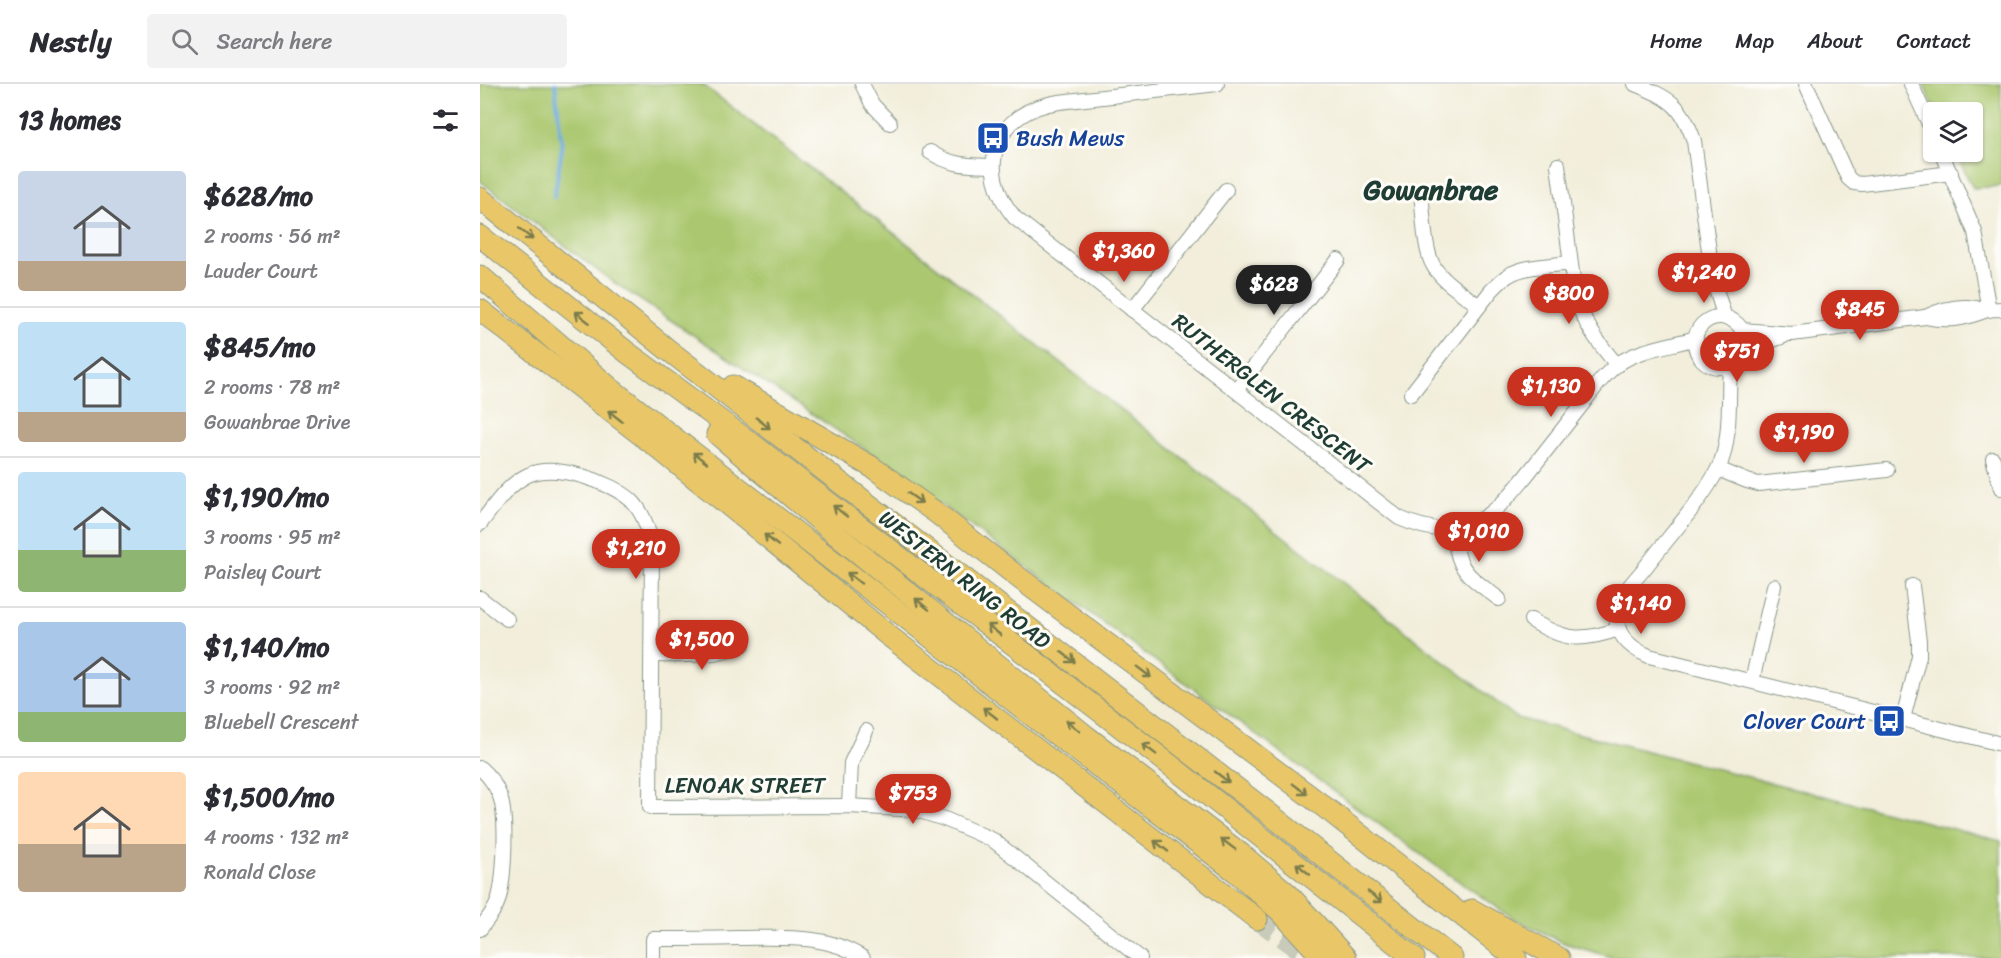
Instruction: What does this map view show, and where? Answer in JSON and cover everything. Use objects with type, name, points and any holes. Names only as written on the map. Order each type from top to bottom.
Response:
[{"type":"highway","name":"WESTERN RING ROAD","points":[[480,198],[667,349],[1272,815],[1452,958]]},
{"type":"highway","name":"WESTERN RING ROAD","points":[[480,236],[628,353],[761,450],[1165,761],[1414,958]]},
{"type":"highway","points":[[480,276],[610,388],[1235,871],[1280,911],[1323,958]]},
{"type":"highway","points":[[480,299],[610,388]]},
{"type":"highway","points":[[480,310],[662,451],[889,636],[1257,919]]},
{"type":"highway","points":[[667,349],[872,467],[938,514],[1383,853],[1516,958]]},
{"type":"highway","points":[[628,353],[678,400],[839,537],[1086,736],[1241,854],[1288,894],[1346,958]]},
{"type":"highway","points":[[1383,853],[1451,899],[1559,958]]},
{"type":"street","points":[[862,84],[872,104],[891,123]]},
{"type":"street","name":"RUTHERGLEN CRESCENT","points":[[1217,84],[1041,105],[1027,111],[1005,130],[996,150],[993,166],[996,188],[1003,204],[1015,218],[1399,518],[1434,530],[1454,529],[1484,519],[1507,500],[1599,382],[1617,365],[1633,356],[1664,347],[1696,345]]},
{"type":"street","points":[[1635,84],[1672,102],[1682,111],[1689,125],[1694,141],[1713,280],[1725,318]]},
{"type":"street","points":[[1806,84],[1848,178],[1854,183],[1862,184],[1951,173]]},
{"type":"street","points":[[1911,84],[1923,111]]},
{"type":"street","points":[[930,153],[943,161],[961,165],[993,166]]},
{"type":"street","points":[[1743,351],[1792,334],[1925,317],[1942,310],[1965,307],[1995,309],[1975,232],[1946,162]]},
{"type":"street","points":[[1558,165],[1575,295],[1589,330],[1617,365]]},
{"type":"street","points":[[1132,310],[1226,190]]},
{"type":"street","points":[[1421,191],[1428,252],[1432,265],[1440,275],[1479,306]]},
{"type":"street","points":[[1236,390],[1338,260]]},
{"type":"street","points":[[1411,394],[1491,291],[1509,275],[1520,270],[1570,263]]},
{"type":"street","points":[[1707,321],[1713,280]]},
{"type":"street","points":[[1719,317],[1725,318],[1732,320],[1742,330],[1743,351],[1730,365],[1714,366],[1704,361],[1696,345],[1700,328],[1707,321],[1719,317]]},
{"type":"street","points":[[1742,330],[1792,334]]},
{"type":"street","points":[[1730,365],[1728,435],[1724,455],[1707,488],[1623,595],[1616,617],[1627,644],[1637,652],[2001,744]]},
{"type":"street","points":[[1714,366],[1728,411]]},
{"type":"street","points":[[1993,459],[2001,488]]},
{"type":"street","points":[[1718,469],[1747,482],[1758,484],[1887,470]]},
{"type":"street","name":"LENOAK STREET","points":[[480,524],[512,485],[530,474],[548,470],[572,472],[624,495],[633,502],[638,510],[649,533],[651,547],[650,807],[849,806],[917,810],[947,819],[993,840],[1140,958]]},
{"type":"street","points":[[1454,529],[1458,561],[1463,570],[1499,599]]},
{"type":"street","points":[[1752,681],[1774,586]]},
{"type":"street","points":[[1902,719],[1919,656],[1912,586]]},
{"type":"street","points":[[480,598],[507,619]]},
{"type":"street","points":[[1531,620],[1559,634],[1580,638],[1596,637],[1619,629]]},
{"type":"street","points":[[652,655],[709,655],[743,644]]},
{"type":"street","points":[[849,806],[851,763],[866,731]]},
{"type":"street","points":[[480,768],[492,781],[500,795],[504,831],[504,861],[496,905],[480,929]]},
{"type":"street","points":[[653,958],[653,939],[760,938],[824,941],[863,958]]},
{"type":"green space","points":[[480,84],[702,84],[1517,718],[2001,841],[2001,958],[1614,958],[1564,943],[1513,918],[1435,865],[865,449],[610,280],[480,181]]},
{"type":"green space","points":[[1923,84],[2001,84],[2001,186],[1973,188],[1960,162],[1983,162],[1983,102],[1931,102]]},
{"type":"waterway","points":[[554,197],[562,148],[555,84]]},
{"type":"tunnel","points":[[1257,919],[1313,958]]},
{"type":"place","name":"Bush Mews","points":[[993,138]]},
{"type":"place","name":"Clover Court","points":[[1889,721]]},
{"type":"district","name":"Gowanbrae","points":[[1431,189]]}]
